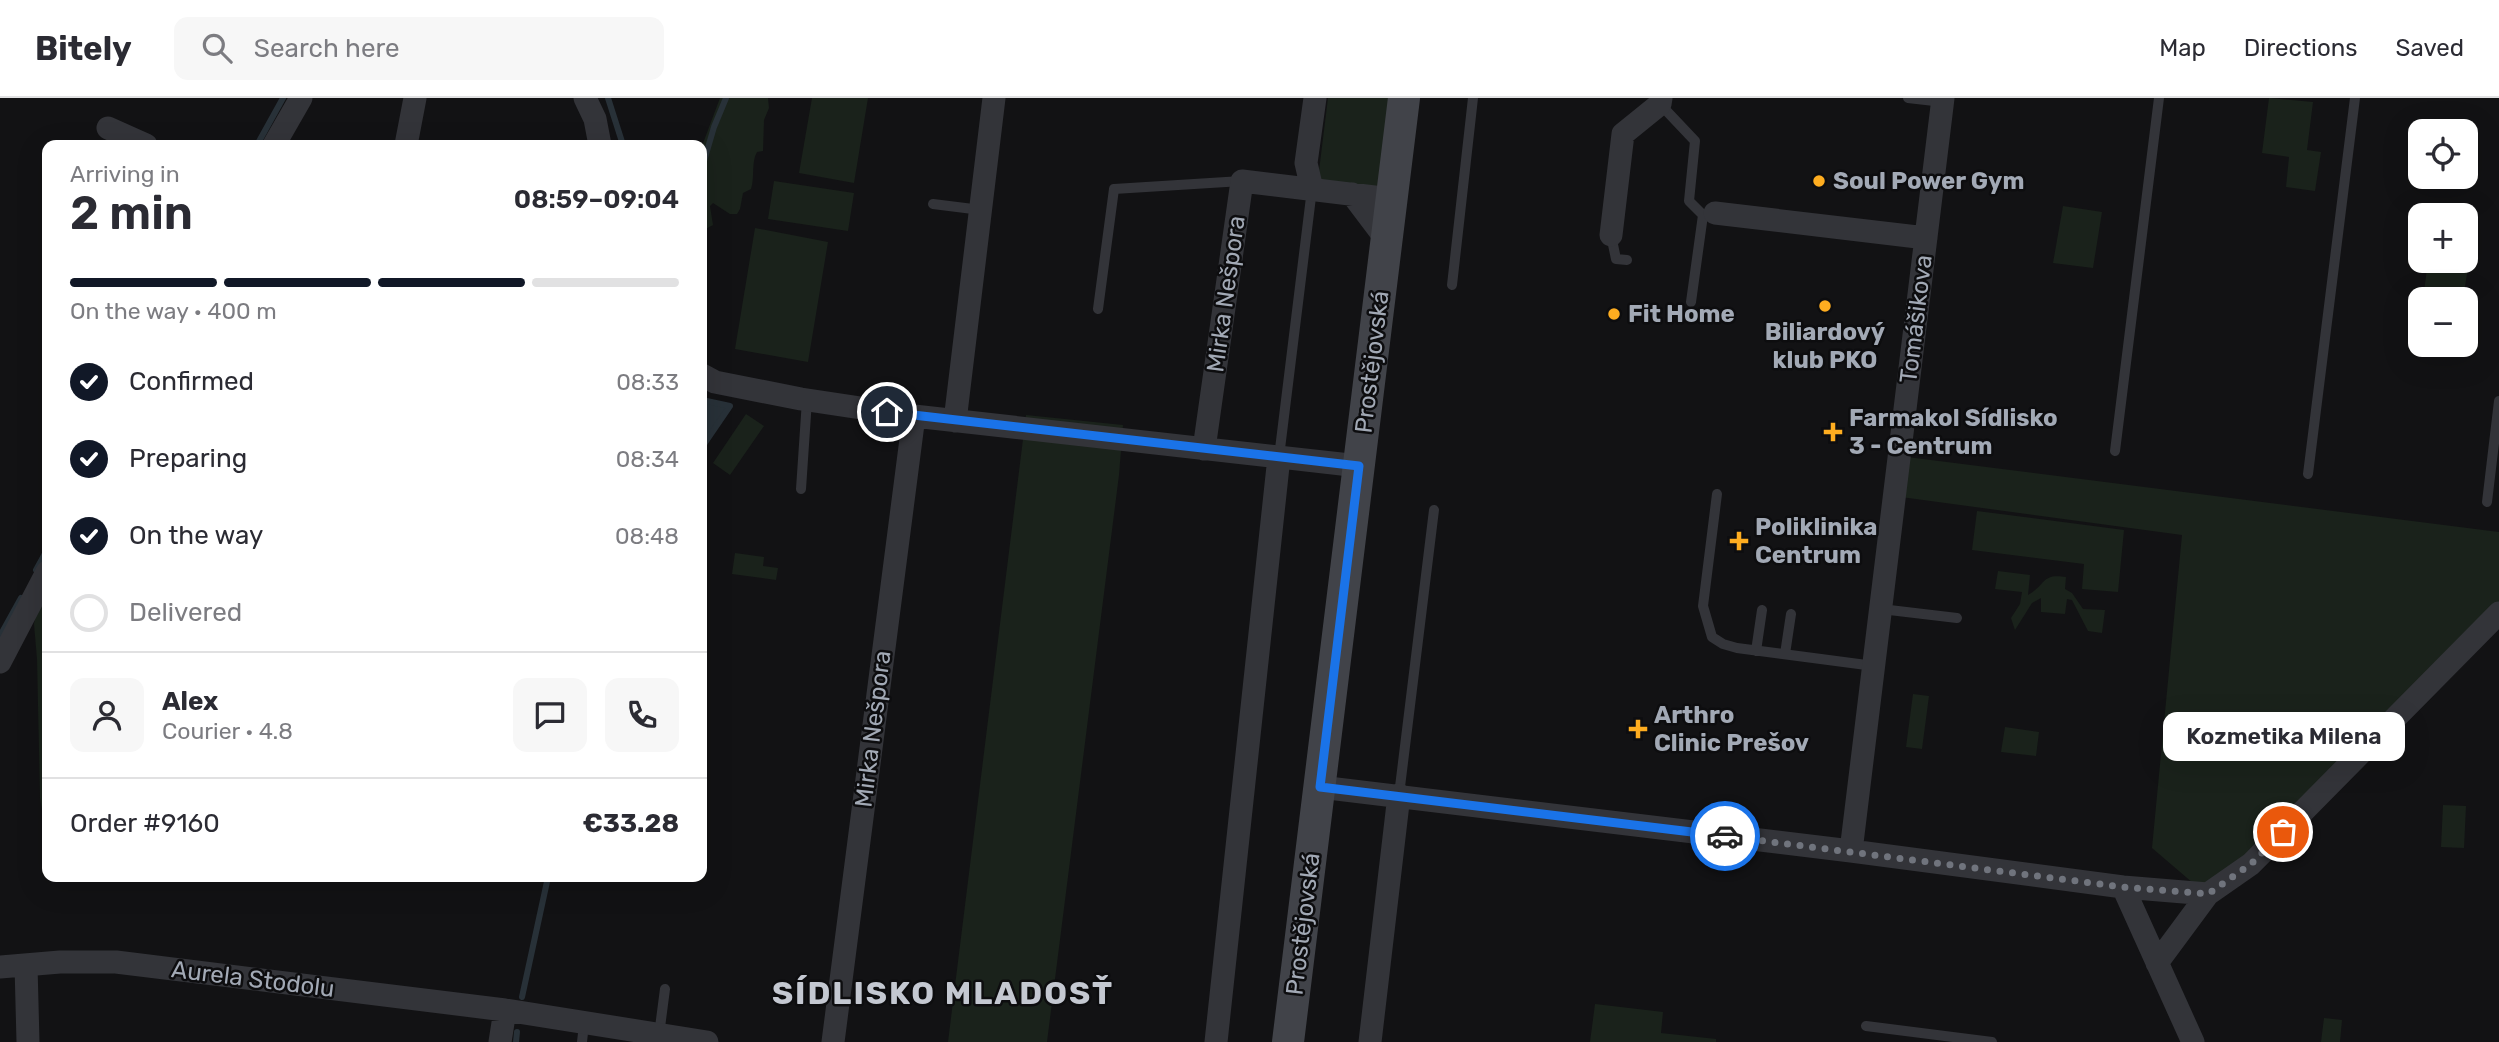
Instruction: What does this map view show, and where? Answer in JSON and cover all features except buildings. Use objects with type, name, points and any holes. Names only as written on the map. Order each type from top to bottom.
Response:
[{"type":"street","points":[[277,140],[301,98]]},
{"type":"street","points":[[407,140],[415,98]]},
{"type":"street","points":[[585,98],[595,119],[599,140]]},
{"type":"street","points":[[956,421],[994,98]]},
{"type":"street","points":[[1312,189],[1306,163],[1315,98]]},
{"type":"street","name":"Prostějovská","points":[[1289,1042],[1404,98]]},
{"type":"street","name":"Tomášikova","points":[[1852,851],[1943,100]]},
{"type":"street","points":[[1611,235],[1623,134],[1660,101]]},
{"type":"street","points":[[108,128],[135,140]]},
{"type":"street","name":"Mirka Nešpora","points":[[1204,449],[1242,181],[1391,199]]},
{"type":"street","points":[[1352,194],[1386,239]]},
{"type":"street","points":[[1715,213],[1926,238]]},
{"type":"street","points":[[707,378],[715,382],[807,400],[914,416],[1359,466]]},
{"type":"street","name":"Mirka Nešpora","points":[[833,1042],[914,416]]},
{"type":"street","points":[[1216,1042],[1279,457]]},
{"type":"street","points":[[0,662],[42,582]]},
{"type":"street","points":[[2157,963],[2208,894],[2251,864],[2499,613]]},
{"type":"street","points":[[1320,787],[1852,851],[2123,887],[2208,894]]},
{"type":"street","points":[[1370,1042],[1399,795]]},
{"type":"street","points":[[2123,887],[2193,1042]]},
{"type":"street","name":"Aurela Stodolu","points":[[0,967],[60,962],[116,962],[505,1010]]},
{"type":"street","points":[[26,965],[28,1042]]},
{"type":"street","points":[[500,1042],[505,1010],[583,1033],[659,1035],[707,1042]]},
{"type":"lane","points":[[1452,285],[1473,98]]},
{"type":"lane","points":[[1908,98],[1943,100]]},
{"type":"lane","points":[[2115,451],[2159,98]]},
{"type":"lane","points":[[2308,474],[2355,98]]},
{"type":"lane","points":[[1660,101],[1695,141],[1689,201],[1703,215],[1690,302]]},
{"type":"lane","name":"Mirka Nešpora","points":[[1097,309],[1114,189],[1242,181]]},
{"type":"lane","points":[[1279,457],[1312,189]]},
{"type":"lane","points":[[933,204],[981,210]]},
{"type":"lane","points":[[1611,235],[1616,259],[1628,260]]},
{"type":"lane","points":[[801,489],[807,400]]},
{"type":"lane","points":[[2487,502],[2499,401]]},
{"type":"lane","points":[[1717,494],[1703,606],[1712,637],[1723,644],[1756,650],[1874,666]]},
{"type":"lane","points":[[1399,795],[1434,510]]},
{"type":"lane","points":[[1881,609],[1957,618]]},
{"type":"lane","points":[[1756,650],[1762,610]]},
{"type":"lane","points":[[1785,654],[1791,614]]},
{"type":"lane","points":[[659,1035],[665,989]]},
{"type":"lane","points":[[1866,1026],[1992,1042]]},
{"type":"shaded area","points":[[720,98],[768,98],[763,151],[757,152],[755,156],[751,189],[743,193],[737,214],[730,214],[713,203],[710,206],[713,225],[707,228],[707,140],[704,140]]},
{"type":"shaded area","points":[[812,98],[868,98],[854,183],[799,173]]},
{"type":"shaded area","points":[[1328,98],[1408,98],[1396,192],[1317,187]]},
{"type":"shaded area","points":[[2269,98],[2313,102],[2307,150],[2321,152],[2315,191],[2286,187],[2289,157],[2262,153]]},
{"type":"shaded area","points":[[774,181],[854,193],[848,231],[768,219]]},
{"type":"shaded area","points":[[2063,206],[2102,212],[2093,268],[2053,263]]},
{"type":"shaded area","points":[[755,228],[828,242],[808,362],[735,349]]},
{"type":"shaded area","points":[[2426,273],[2467,273],[2465,287],[2425,287]]},
{"type":"shaded area","points":[[707,401],[730,406],[707,440]]},
{"type":"shaded area","points":[[746,414],[764,426],[730,475],[713,463]]},
{"type":"shaded area","points":[[1026,415],[1123,425],[1119,475],[1047,1042],[948,1042]]},
{"type":"shaded area","points":[[1907,457],[2499,532],[2499,621],[2214,901],[2152,848],[2182,535],[1901,497]]},
{"type":"shaded area","points":[[1977,511],[2124,530],[2118,592],[2082,589],[2084,564],[1972,550]]},
{"type":"shaded area","points":[[735,553],[764,557],[763,566],[778,568],[776,580],[732,574]]},
{"type":"shaded area","points":[[1998,571],[2030,575],[2028,595],[2048,578],[2066,577],[2065,589],[2072,593],[2083,609],[2105,610],[2102,633],[2088,631],[2072,600],[2067,599],[2065,614],[2041,612],[2041,598],[2032,603],[2015,630],[2011,618],[2020,604],[2022,592],[1995,589]]},
{"type":"shaded area","points":[[42,597],[42,810],[34,624]]},
{"type":"shaded area","points":[[1913,694],[1929,696],[1922,749],[1906,747]]},
{"type":"shaded area","points":[[2005,727],[2039,732],[2036,756],[2001,752]]},
{"type":"shaded area","points":[[2443,805],[2466,806],[2464,848],[2441,847]]},
{"type":"shaded area","points":[[1595,1004],[1663,1012],[1661,1033],[1716,1039],[1716,1042],[1590,1042]]},
{"type":"shaded area","points":[[2324,1018],[2342,1020],[2340,1042],[2321,1042]]},
{"type":"waterway","points":[[260,140],[283,98]]},
{"type":"waterway","points":[[608,98],[621,140]]},
{"type":"waterway","points":[[707,151],[726,98]]},
{"type":"waterway","points":[[707,401],[730,406],[707,440]]},
{"type":"waterway","points":[[36,570],[42,559]]},
{"type":"waterway","points":[[0,636],[21,598]]},
{"type":"waterway","points":[[522,997],[547,882]]},
{"type":"waterway","points":[[516,1042],[517,1032]]},
{"type":"way so far","points":[[1725,836],[2123,887],[2208,894],[2251,864],[2283,832]]},
{"type":"place","name":"Soul Power Gym","points":[[1819,181]]},
{"type":"place","name":"Biliardový klub PKO","points":[[1825,306]]},
{"type":"place","name":"Fit Home","points":[[1614,314]]},
{"type":"place","name":"Farmakol Sídlisko 3 - Centrum","points":[[1833,432]]},
{"type":"place","name":"Poliklinika Centrum","points":[[1739,541]]},
{"type":"place","name":"Arthro Clinic Prešov","points":[[1638,729]]},
{"type":"place","name":"Kozmetika Milena","points":[[2283,832]]},
{"type":"district","name":"SÍDLISKO MLADOSŤ","points":[[943,993]]},
{"type":"route","points":[[887,412],[1359,466],[1320,787],[1725,836]]}]
